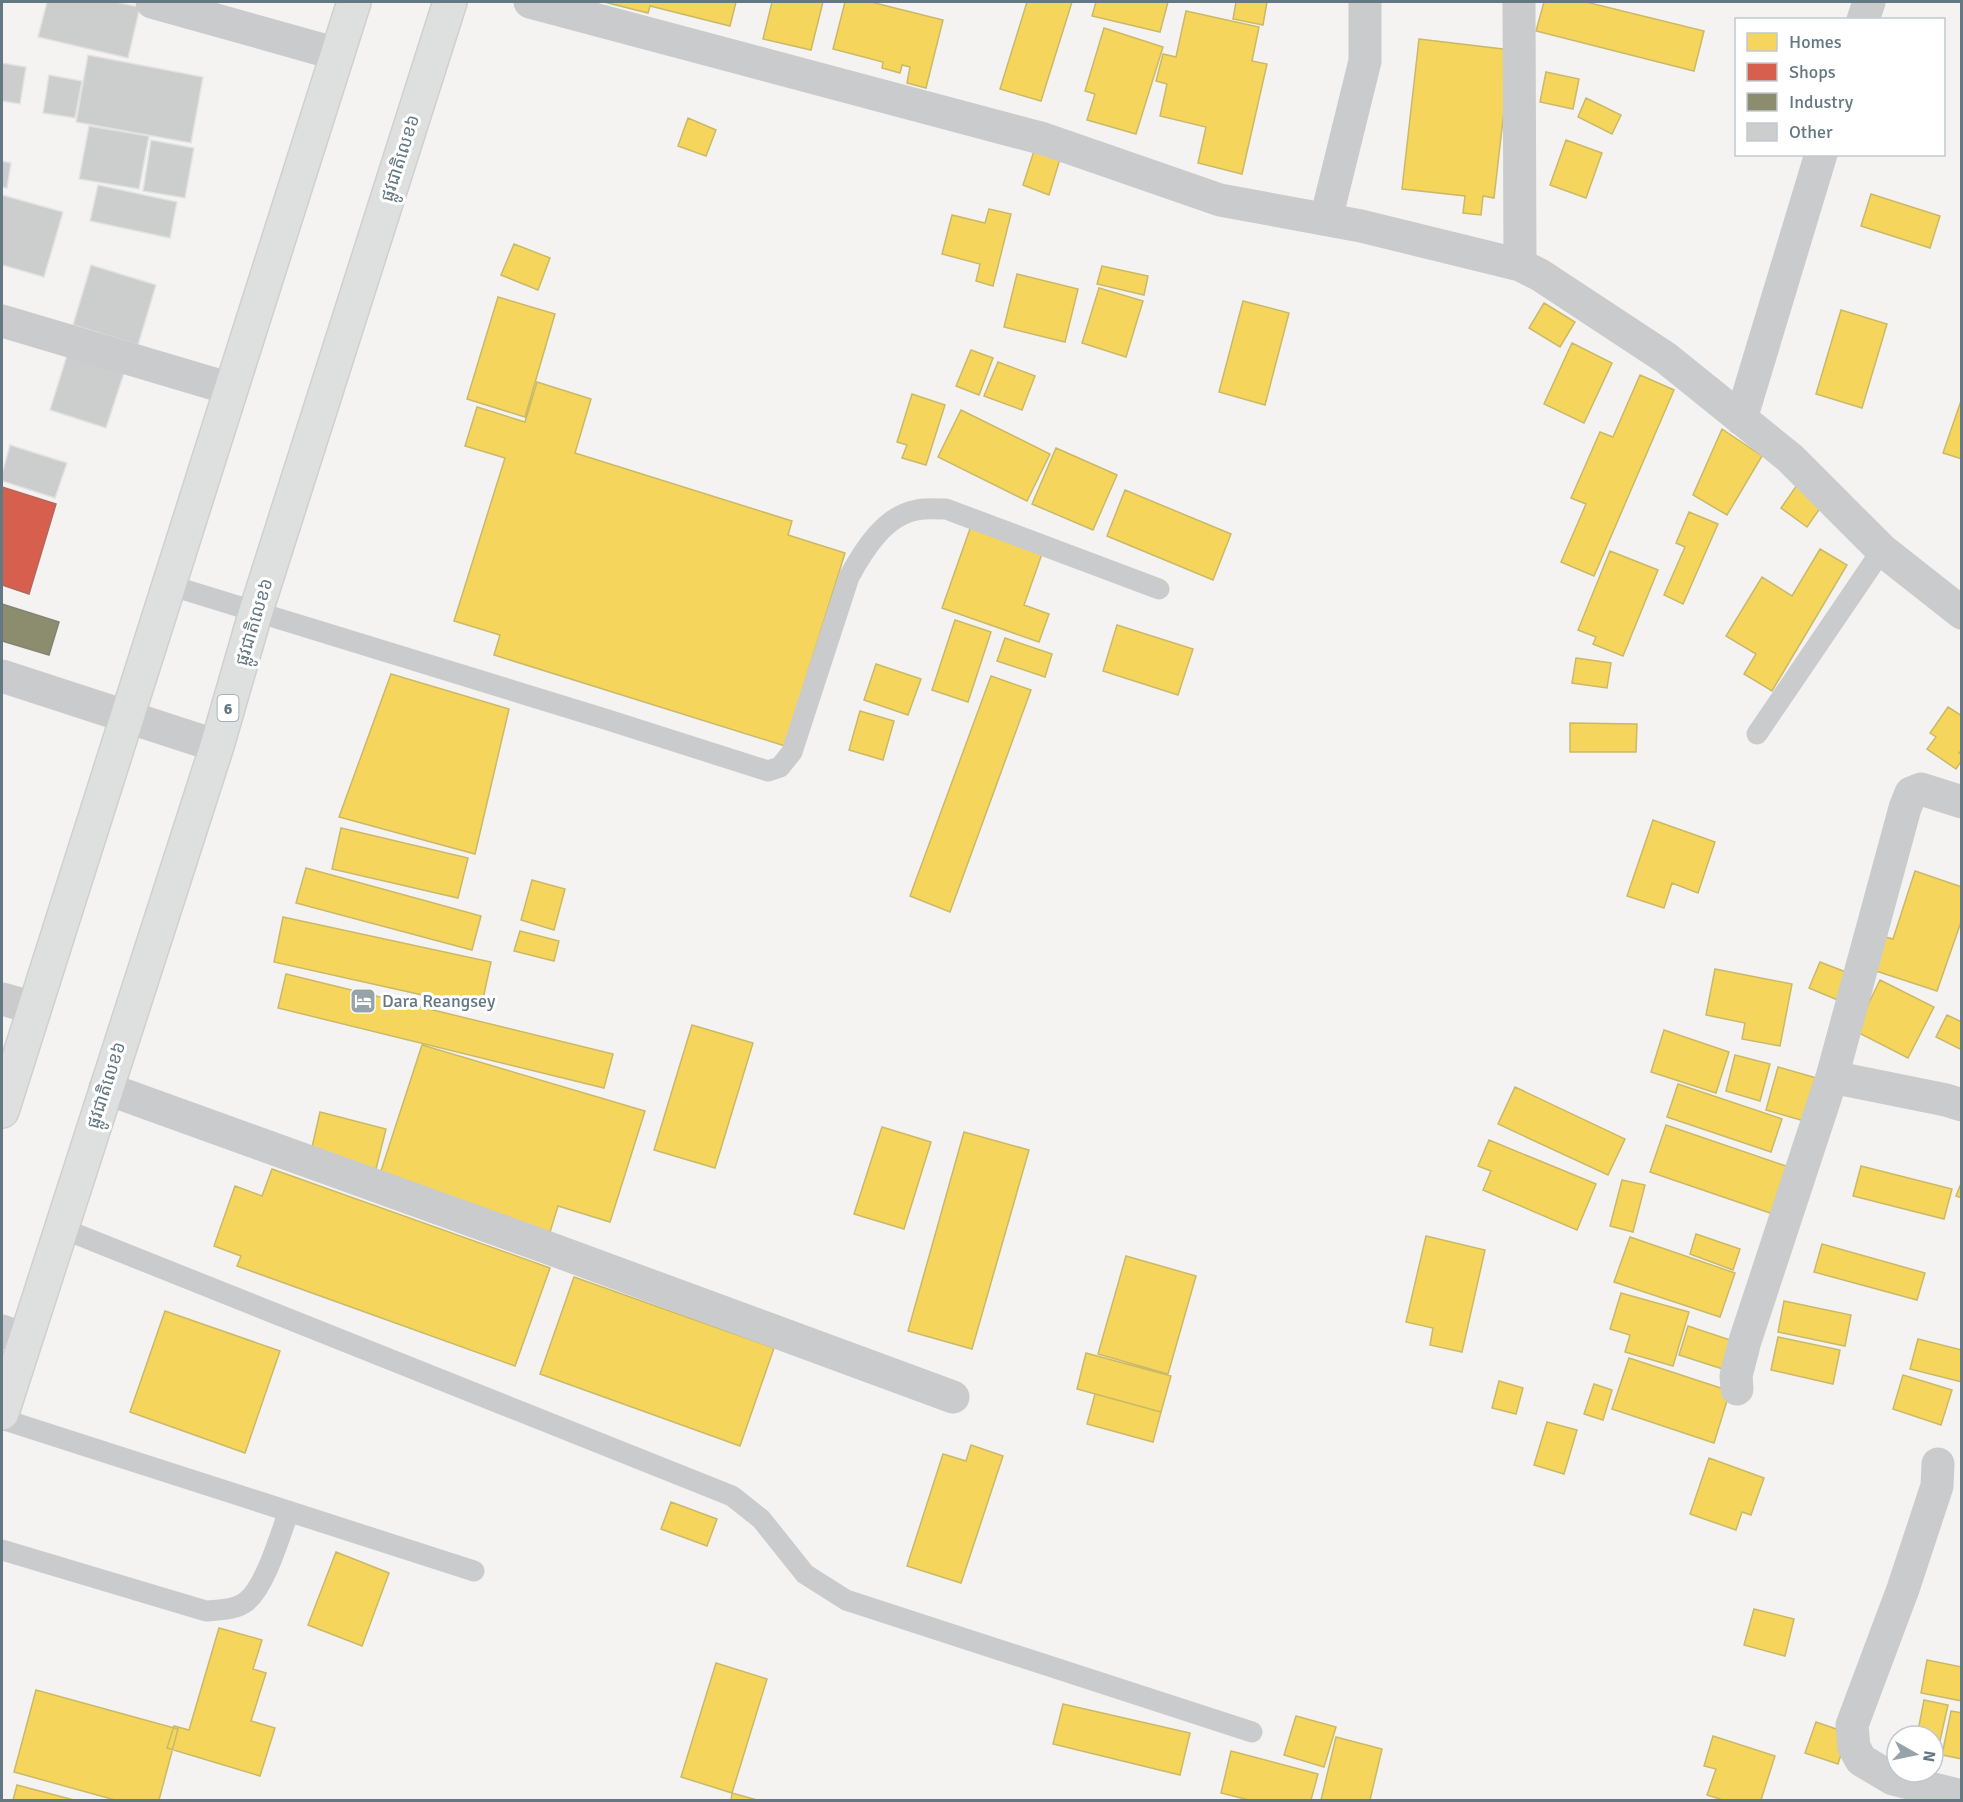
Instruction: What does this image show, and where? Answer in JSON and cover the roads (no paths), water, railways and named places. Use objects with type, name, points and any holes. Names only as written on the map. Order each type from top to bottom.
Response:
[{"type":"main road","points":[[2,1111],[354,2]]},
{"type":"main road","name":"ផ្លូវជាតិលេខ៦","points":[[2,1413],[13,1335],[61,1228],[217,746],[256,611],[450,2]]},
{"type":"street","points":[[152,2],[337,54]]},
{"type":"street","points":[[530,2],[1044,139],[1220,200],[1361,225],[1520,265],[1540,275],[1665,358],[1790,458],[1882,550],[1962,613]]},
{"type":"street","points":[[1326,219],[1365,61],[1365,2]]},
{"type":"street","points":[[1520,2],[1520,265]]},
{"type":"street","points":[[1864,18],[1869,2]]},
{"type":"street","points":[[1741,419],[1820,156]]},
{"type":"street","points":[[2,321],[231,389]]},
{"type":"street","points":[[2,676],[217,746]]},
{"type":"street","points":[[1737,1389],[1736,1376],[1746,1341],[1832,1077],[1911,793],[1921,789],[1962,802]]},
{"type":"street","points":[[2,999],[34,1008]]},
{"type":"street","points":[[1832,1077],[1962,1105]]},
{"type":"street","points":[[105,1088],[953,1397]]},
{"type":"street","points":[[1938,1464],[1937,1486],[1907,1579],[1852,1725],[1854,1746],[1861,1760],[1893,1779],[1962,1796]]},
{"type":"lane","points":[[169,585],[768,771],[780,767],[792,752],[849,577],[861,554],[899,516],[917,509],[946,509],[1159,589]]},
{"type":"lane","points":[[1757,734],[1882,550]]},
{"type":"lane","points":[[61,1228],[732,1497],[761,1519],[805,1574],[846,1600],[1252,1732]]},
{"type":"lane","points":[[2,1419],[474,1571]]},
{"type":"lane","points":[[2,1550],[206,1611],[230,1609],[247,1601],[263,1580],[289,1511]]},
{"type":"place","name":"Dara Reangsey","points":[[363,1001]]}]
